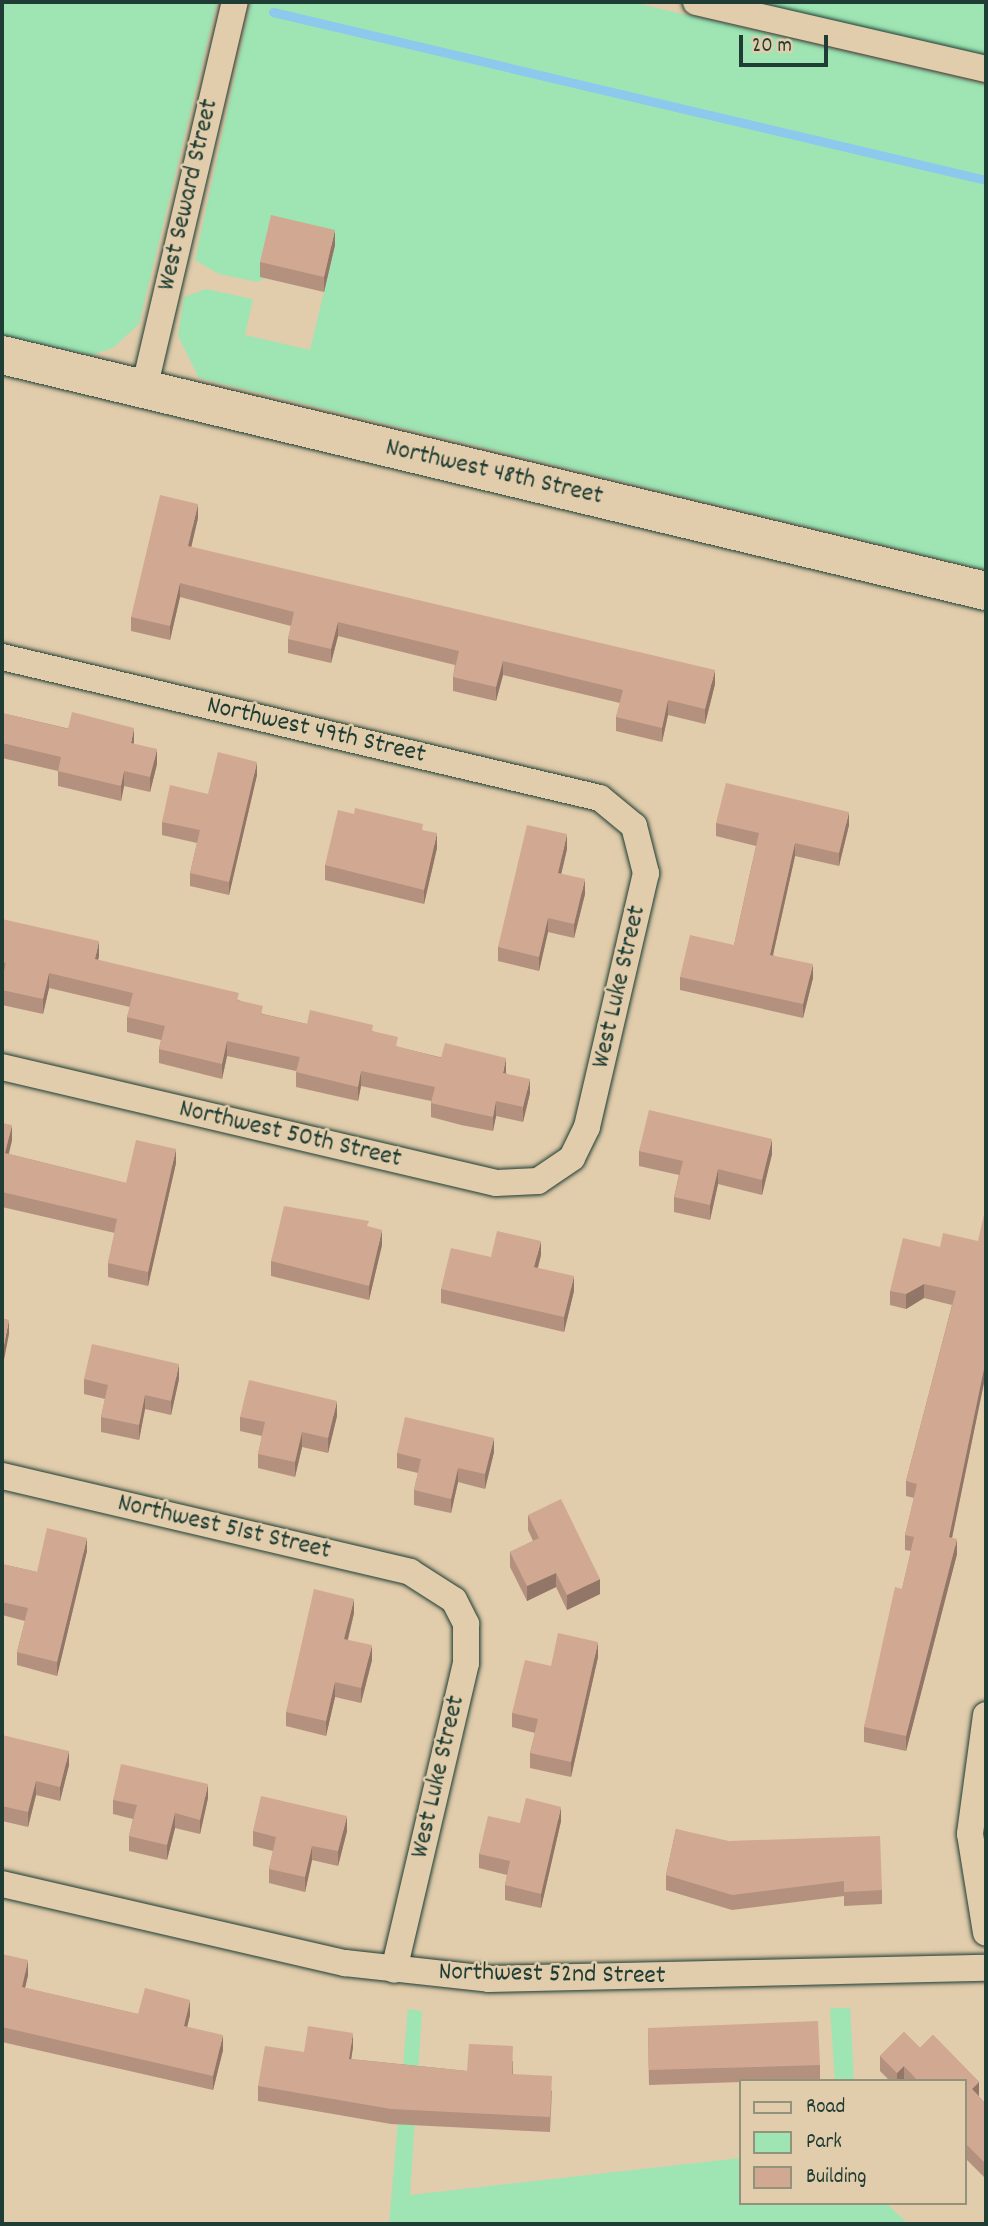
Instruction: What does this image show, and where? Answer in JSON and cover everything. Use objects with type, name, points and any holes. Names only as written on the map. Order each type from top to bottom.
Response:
[{"type":"main road","name":"Northwest 48th Street","points":[[2,355],[986,591]]},
{"type":"street","name":"West Seward Street","points":[[144,389],[235,2]]},
{"type":"street","points":[[696,2],[986,69]]},
{"type":"street","name":"Northwest 49th Street","points":[[2,657],[587,794],[626,816]]},
{"type":"street","name":"West Luke Street","points":[[572,1158],[587,1127],[644,885],[643,847],[626,816]]},
{"type":"street","name":"Northwest 50th Street","points":[[2,1067],[496,1183],[538,1181],[572,1158]]},
{"type":"street","name":"Northwest 51st Street","points":[[2,1476],[410,1572],[443,1590]]},
{"type":"street","name":"West Luke Street","points":[[394,1970],[468,1650],[466,1624],[443,1590]]},
{"type":"street","points":[[986,1715],[970,1822],[986,1933]]},
{"type":"street","name":"Northwest 52nd Street","points":[[2,1884],[394,1970],[560,1981],[986,1968]]},
{"type":"green space","points":[[2,2],[217,2],[139,324],[113,348],[92,355],[2,335]]},
{"type":"green space","points":[[251,2],[631,2],[986,85],[986,570],[199,378],[178,336],[184,297],[206,289],[253,299],[245,335],[310,350],[335,246],[257,282],[219,274],[195,260]]},
{"type":"green space","points":[[696,2],[986,2],[986,69]]},
{"type":"green space","points":[[830,2008],[850,2008],[854,2079],[835,2079]]},
{"type":"green space","points":[[408,2009],[422,2011],[410,2195],[740,2158],[740,2205],[888,2205],[908,2224],[389,2224]]},
{"type":"building","points":[[271,215],[335,230],[324,277],[260,262]]},
{"type":"building","points":[[160,495],[198,504],[188,546],[715,670],[705,709],[668,700],[662,728],[616,717],[623,690],[503,661],[496,687],[453,677],[459,651],[338,622],[331,649],[288,639],[294,612],[180,583],[170,626],[131,617]]},
{"type":"building","points":[[72,712],[134,728],[131,743],[157,749],[150,777],[124,771],[121,786],[58,771],[61,757],[2,743],[2,713],[68,729]]},
{"type":"building","points":[[218,752],[257,762],[229,882],[190,873],[200,830],[162,822],[170,785],[208,794]]},
{"type":"building","points":[[726,783],[849,812],[839,853],[795,843],[770,955],[813,964],[803,1004],[680,977],[690,935],[734,945],[759,833],[716,823]]},
{"type":"building","points":[[355,808],[423,824],[422,830],[437,833],[424,890],[325,865],[338,810],[354,814]]},
{"type":"building","points":[[527,825],[567,834],[558,873],[585,879],[574,924],[548,918],[539,957],[498,947]]},
{"type":"building","points":[[2,919],[99,941],[95,959],[239,993],[237,1000],[263,1006],[261,1014],[307,1024],[310,1010],[373,1025],[372,1031],[398,1037],[396,1046],[441,1058],[445,1043],[506,1058],[503,1073],[530,1079],[523,1107],[496,1101],[493,1117],[461,1110],[431,1103],[435,1087],[361,1071],[358,1087],[296,1072],[300,1057],[227,1041],[222,1064],[159,1049],[165,1026],[127,1017],[133,993],[49,973],[43,999],[2,990],[6,963],[2,962]]},
{"type":"building","points":[[649,1110],[772,1139],[762,1180],[718,1169],[710,1205],[674,1197],[683,1161],[639,1151]]},
{"type":"building","points":[[2,1123],[12,1125],[5,1153],[126,1183],[136,1140],[176,1149],[148,1272],[108,1263],[117,1219],[2,1192]]},
{"type":"building","points":[[284,1206],[369,1221],[367,1226],[382,1230],[369,1286],[271,1261]]},
{"type":"building","points":[[986,1206],[986,1359],[949,1537],[957,1539],[906,1736],[864,1727],[895,1587],[902,1589],[914,1537],[905,1535],[917,1484],[906,1481],[956,1291],[924,1284],[906,1294],[890,1291],[903,1238],[940,1247],[943,1233],[978,1241]]},
{"type":"building","points":[[497,1231],[541,1241],[534,1267],[574,1276],[564,1317],[441,1289],[451,1248],[491,1257]]},
{"type":"building","points":[[2,1318],[9,1320],[2,1355]]},
{"type":"building","points":[[92,1344],[179,1364],[171,1401],[145,1395],[139,1425],[101,1417],[108,1385],[84,1379]]},
{"type":"building","points":[[249,1380],[337,1401],[328,1438],[302,1432],[295,1462],[258,1454],[265,1422],[240,1417]]},
{"type":"building","points":[[405,1417],[494,1438],[485,1474],[458,1468],[451,1499],[414,1490],[421,1459],[397,1453]]},
{"type":"building","points":[[561,1499],[600,1579],[567,1595],[556,1573],[527,1586],[510,1552],[539,1538],[528,1515]]},
{"type":"building","points":[[47,1528],[87,1538],[57,1662],[17,1652],[28,1608],[2,1602],[2,1564],[37,1572]]},
{"type":"building","points":[[314,1589],[354,1599],[344,1639],[372,1645],[361,1688],[335,1682],[326,1721],[286,1712]]},
{"type":"building","points":[[558,1633],[598,1642],[571,1762],[530,1753],[538,1719],[512,1713],[525,1660],[551,1666]]},
{"type":"building","points":[[2,1735],[69,1751],[60,1787],[36,1781],[28,1812],[2,1806]]},
{"type":"building","points":[[121,1764],[208,1784],[200,1820],[175,1813],[167,1845],[129,1836],[137,1805],[113,1800]]},
{"type":"building","points":[[261,1796],[347,1816],[338,1851],[312,1846],[305,1877],[269,1869],[276,1837],[253,1831]]},
{"type":"building","points":[[526,1798],[561,1807],[541,1894],[505,1885],[510,1861],[479,1854],[488,1816],[520,1823]]},
{"type":"building","points":[[676,1829],[729,1841],[880,1836],[882,1890],[844,1892],[844,1881],[732,1895],[666,1875]]},
{"type":"building","points":[[2,1954],[28,1960],[22,1987],[138,2014],[145,1988],[190,2000],[184,2026],[223,2035],[213,2076],[2,2027]]},
{"type":"building","points":[[818,2021],[820,2065],[649,2070],[648,2028]]},
{"type":"building","points":[[308,2026],[353,2033],[349,2059],[467,2071],[469,2044],[513,2046],[512,2074],[552,2076],[550,2117],[391,2109],[258,2086],[265,2046],[304,2052]]},
{"type":"building","points":[[904,2032],[920,2048],[933,2035],[979,2082],[972,2089],[986,2104],[986,2164],[967,2145],[967,2079],[916,2079],[904,2066],[897,2073],[880,2056]]},
{"type":"waterway","points":[[273,12],[986,180]]}]
